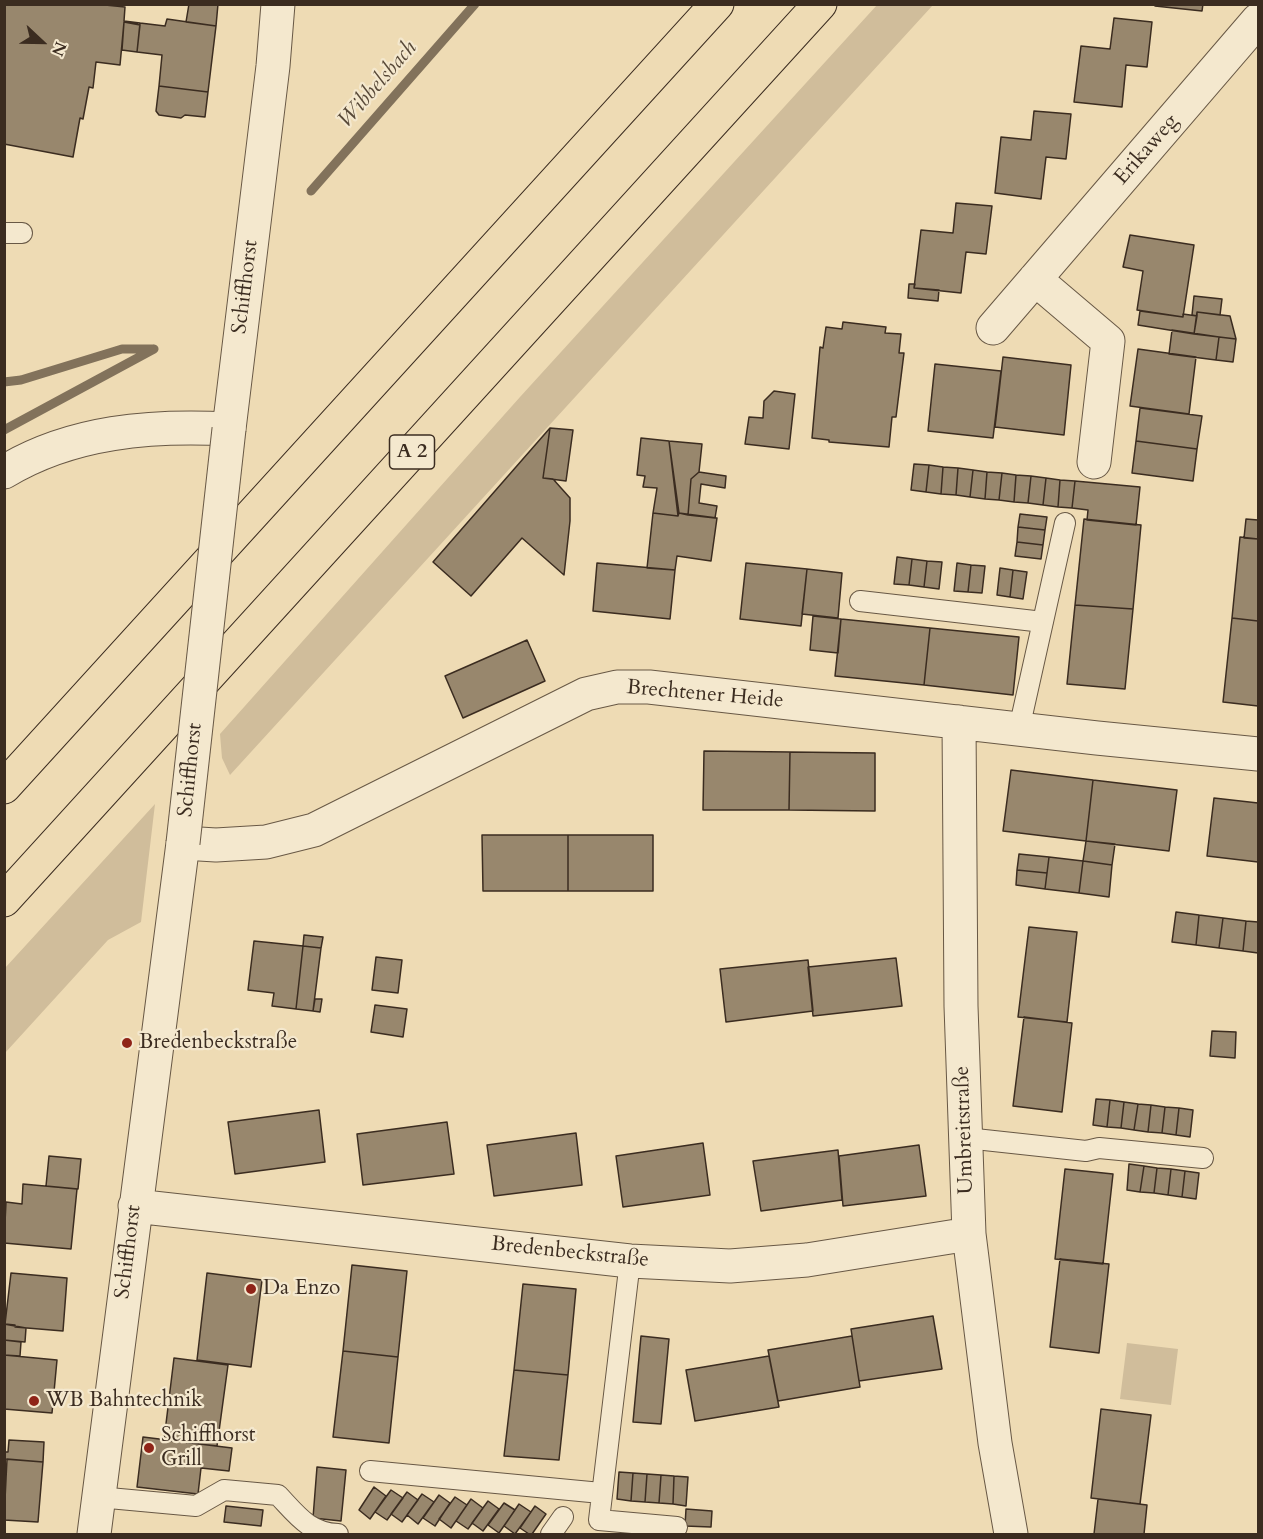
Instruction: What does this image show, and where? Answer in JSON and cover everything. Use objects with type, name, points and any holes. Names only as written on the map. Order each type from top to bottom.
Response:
[{"type":"highway","points":[[4,787],[717,4]]},
{"type":"highway","name":"A 2","points":[[4,900],[819,4]]},
{"type":"street","name":"Schiffhorst","points":[[94,1534],[135,1206],[187,854],[229,429],[273,66],[278,4]]},
{"type":"street","name":"Erikaweg","points":[[993,328],[1258,20]]},
{"type":"street","points":[[1035,279],[1108,341],[1094,462]]},
{"type":"street","points":[[4,472],[61,444],[122,431],[183,426],[229,429]]},
{"type":"street","name":"Brechtener Heide","points":[[187,854],[266,843],[314,830],[586,694],[617,687],[649,687],[1258,754]]},
{"type":"street","name":"Umbreitstraße","points":[[959,722],[961,1006],[969,1234],[995,1443],[1011,1534]]},
{"type":"street","name":"Bredenbeckstraße","points":[[135,1206],[630,1261],[741,1265],[807,1260],[969,1234]]},
{"type":"lane","points":[[1019,729],[1065,523]]},
{"type":"lane","points":[[860,601],[1043,622]]},
{"type":"lane","points":[[966,1138],[1086,1151],[1099,1148],[1203,1158]]},
{"type":"lane","points":[[630,1261],[599,1520],[677,1527]]},
{"type":"lane","points":[[370,1471],[601,1493]]},
{"type":"lane","points":[[98,1497],[196,1506],[224,1490],[278,1495],[305,1524],[327,1534],[338,1534]]},
{"type":"lane","points":[[551,1534],[563,1517]]},
{"type":"shaded area","points":[[877,5],[933,5],[230,775],[222,758],[220,734],[520,397]]},
{"type":"shaded area","points":[[155,804],[141,922],[108,940],[5,1053],[5,968]]},
{"type":"shaded area","points":[[1127,1343],[1178,1349],[1171,1405],[1120,1399]]},
{"type":"building","points":[[4,4],[95,4],[125,7],[124,21],[140,23],[124,22],[120,65],[96,62],[93,88],[89,87],[83,119],[80,118],[73,157],[4,144]]},
{"type":"building","points":[[189,4],[218,4],[216,26],[186,22]]},
{"type":"building","points":[[1156,4],[1203,4],[1202,11],[1155,6]]},
{"type":"building","points":[[1114,18],[1152,22],[1147,67],[1126,65],[1122,107],[1074,102],[1081,46],[1110,49]]},
{"type":"building","points":[[167,19],[216,26],[208,92],[159,86],[162,55],[137,52],[140,23],[165,26]]},
{"type":"building","points":[[124,22],[140,25],[137,52],[122,50]]},
{"type":"building","points":[[159,86],[208,92],[205,117],[185,115],[181,118],[159,115],[156,111]]},
{"type":"building","points":[[1034,111],[1071,114],[1066,159],[1046,157],[1041,199],[995,193],[1001,137],[1031,140]]},
{"type":"building","points":[[956,203],[992,206],[986,254],[966,252],[961,293],[914,288],[921,230],[953,233]]},
{"type":"building","points":[[1130,235],[1194,245],[1183,317],[1137,310],[1143,271],[1123,267]]},
{"type":"building","points":[[909,284],[915,284],[914,288],[939,290],[938,301],[908,298]]},
{"type":"building","points":[[1194,296],[1222,299],[1220,315],[1197,312],[1197,316],[1192,315]]},
{"type":"building","points":[[1140,311],[1183,317],[1183,314],[1197,316],[1194,334],[1138,325]]},
{"type":"building","points":[[1197,312],[1230,316],[1236,339],[1194,334]]},
{"type":"building","points":[[843,322],[886,327],[885,333],[901,334],[899,353],[904,353],[896,417],[892,417],[889,447],[829,442],[829,440],[812,438],[820,347],[823,348],[826,327],[842,329]]},
{"type":"building","points":[[1172,330],[1219,337],[1216,360],[1169,354]]},
{"type":"building","points":[[1219,337],[1236,339],[1233,362],[1216,360]]},
{"type":"building","points":[[1138,349],[1196,357],[1189,414],[1130,406]]},
{"type":"building","points":[[1003,357],[1071,365],[1064,435],[995,427]]},
{"type":"building","points":[[935,364],[1001,371],[993,438],[928,431]]},
{"type":"building","points":[[774,391],[795,394],[789,449],[745,444],[749,417],[763,418],[764,401]]},
{"type":"building","points":[[1140,408],[1202,416],[1197,449],[1136,441]]},
{"type":"building","points":[[550,428],[573,430],[566,481],[543,478]]},
{"type":"building","points":[[550,428],[543,478],[553,479],[570,498],[564,575],[522,538],[471,596],[433,562]]},
{"type":"building","points":[[641,438],[669,441],[678,516],[653,513],[657,488],[643,487],[645,476],[637,475]]},
{"type":"building","points":[[669,441],[702,444],[699,472],[691,479],[688,515],[679,513]]},
{"type":"building","points":[[1136,441],[1197,449],[1193,481],[1132,473]]},
{"type":"building","points":[[914,464],[929,465],[926,492],[911,490]]},
{"type":"building","points":[[929,465],[943,467],[941,494],[926,492]]},
{"type":"building","points":[[943,467],[958,468],[956,495],[941,494]]},
{"type":"building","points":[[958,468],[973,470],[970,497],[956,495]]},
{"type":"building","points":[[973,470],[987,472],[985,499],[970,497]]},
{"type":"building","points":[[699,472],[726,476],[725,488],[701,484],[699,503],[717,506],[715,518],[688,515],[691,479]]},
{"type":"building","points":[[987,472],[1002,473],[999,500],[985,499]]},
{"type":"building","points":[[1002,473],[1016,475],[1014,502],[999,500]]},
{"type":"building","points":[[1016,475],[1031,476],[1028,503],[1014,502]]},
{"type":"building","points":[[1031,476],[1046,478],[1043,505],[1028,503]]},
{"type":"building","points":[[1046,478],[1060,480],[1058,507],[1043,505]]},
{"type":"building","points":[[1060,480],[1075,481],[1072,508],[1058,507]]},
{"type":"building","points":[[1075,481],[1140,487],[1136,525],[1087,520],[1088,510],[1072,508]]},
{"type":"building","points":[[653,513],[678,516],[679,513],[717,518],[711,561],[677,556],[675,570],[647,568]]},
{"type":"building","points":[[1020,514],[1047,517],[1045,530],[1018,527]]},
{"type":"building","points":[[1084,519],[1141,525],[1133,609],[1075,605]]},
{"type":"building","points":[[1246,519],[1258,520],[1258,539],[1244,538]]},
{"type":"building","points":[[1018,527],[1045,530],[1043,545],[1017,542]]},
{"type":"building","points":[[1240,537],[1258,539],[1258,621],[1232,618]]},
{"type":"building","points":[[1017,542],[1043,545],[1041,559],[1015,556]]},
{"type":"building","points":[[897,557],[912,559],[909,585],[894,584]]},
{"type":"building","points":[[912,559],[927,561],[924,587],[909,585]]},
{"type":"building","points":[[927,561],[942,562],[939,589],[924,587]]},
{"type":"building","points":[[597,563],[675,570],[670,619],[593,611]]},
{"type":"building","points":[[746,563],[807,569],[801,626],[740,619]]},
{"type":"building","points":[[957,563],[971,565],[968,592],[954,591]]},
{"type":"building","points":[[971,565],[985,566],[982,593],[968,592]]},
{"type":"building","points":[[1000,568],[1013,570],[1010,597],[997,595]]},
{"type":"building","points":[[807,569],[842,573],[838,618],[802,614]]},
{"type":"building","points":[[1013,570],[1027,572],[1023,599],[1010,597]]},
{"type":"building","points":[[1075,605],[1133,609],[1125,689],[1067,684]]},
{"type":"building","points":[[813,616],[841,619],[838,653],[810,650]]},
{"type":"building","points":[[1232,618],[1258,621],[1258,706],[1223,702]]},
{"type":"building","points":[[841,619],[930,628],[924,685],[835,676]]},
{"type":"building","points":[[930,628],[1019,637],[1013,695],[924,685]]},
{"type":"building","points":[[527,640],[545,681],[463,718],[445,676]]},
{"type":"building","points":[[704,751],[790,752],[789,810],[703,810]]},
{"type":"building","points":[[790,752],[875,753],[875,811],[789,810]]},
{"type":"building","points":[[1011,770],[1093,780],[1086,841],[1003,831]]},
{"type":"building","points":[[1093,780],[1177,790],[1169,851],[1086,841]]},
{"type":"building","points":[[1214,798],[1258,803],[1258,862],[1207,856]]},
{"type":"building","points":[[482,835],[568,835],[568,891],[483,891]]},
{"type":"building","points":[[568,835],[653,835],[653,891],[568,891]]},
{"type":"building","points":[[1086,841],[1115,844],[1112,865],[1083,861]]},
{"type":"building","points":[[1019,854],[1049,857],[1047,873],[1017,870]]},
{"type":"building","points":[[1049,857],[1083,861],[1079,893],[1045,889]]},
{"type":"building","points":[[1083,861],[1112,865],[1109,897],[1079,893]]},
{"type":"building","points":[[1017,870],[1047,873],[1045,889],[1016,885]]},
{"type":"building","points":[[1176,912],[1199,915],[1196,945],[1172,942]]},
{"type":"building","points":[[1199,915],[1223,918],[1219,948],[1196,945]]},
{"type":"building","points":[[1223,918],[1246,921],[1243,951],[1219,948]]},
{"type":"building","points":[[1246,921],[1258,922],[1258,953],[1243,951]]},
{"type":"building","points":[[1029,927],[1077,932],[1067,1022],[1018,1017]]},
{"type":"building","points":[[304,935],[323,937],[321,948],[303,946]]},
{"type":"building","points":[[254,941],[303,946],[296,1009],[272,1006],[274,993],[248,990]]},
{"type":"building","points":[[303,946],[321,948],[313,1011],[296,1009]]},
{"type":"building","points":[[376,957],[402,960],[398,993],[372,990]]},
{"type":"building","points":[[896,958],[902,1006],[813,1016],[808,967]]},
{"type":"building","points":[[808,960],[813,1011],[726,1022],[720,969]]},
{"type":"building","points":[[315,999],[322,999],[320,1012],[313,1011]]},
{"type":"building","points":[[375,1005],[407,1009],[403,1037],[371,1032]]},
{"type":"building","points":[[1024,1017],[1072,1023],[1062,1112],[1013,1106]]},
{"type":"building","points":[[1212,1031],[1236,1032],[1235,1058],[1210,1056]]},
{"type":"building","points":[[1096,1099],[1110,1100],[1107,1127],[1093,1125]]},
{"type":"building","points":[[1110,1100],[1124,1102],[1121,1128],[1107,1127]]},
{"type":"building","points":[[1124,1102],[1138,1104],[1134,1130],[1121,1128]]},
{"type":"building","points":[[1138,1104],[1151,1105],[1148,1132],[1134,1130]]},
{"type":"building","points":[[1151,1105],[1165,1107],[1162,1133],[1148,1132]]},
{"type":"building","points":[[1165,1107],[1179,1108],[1176,1135],[1162,1133]]},
{"type":"building","points":[[1179,1108],[1193,1110],[1190,1137],[1176,1135]]},
{"type":"building","points":[[319,1110],[325,1162],[235,1174],[228,1122]]},
{"type":"building","points":[[447,1122],[454,1174],[363,1185],[357,1134]]},
{"type":"building","points":[[576,1133],[582,1185],[494,1196],[487,1145]]},
{"type":"building","points":[[703,1143],[710,1195],[623,1207],[616,1156]]},
{"type":"building","points":[[919,1145],[926,1196],[843,1206],[839,1156]]},
{"type":"building","points":[[838,1150],[842,1200],[761,1211],[753,1161]]},
{"type":"building","points":[[49,1156],[81,1159],[78,1189],[46,1186]]},
{"type":"building","points":[[1129,1164],[1144,1166],[1140,1192],[1127,1190]]},
{"type":"building","points":[[1144,1166],[1157,1168],[1154,1193],[1140,1192]]},
{"type":"building","points":[[1157,1168],[1171,1169],[1168,1195],[1154,1193]]},
{"type":"building","points":[[1065,1169],[1113,1174],[1103,1264],[1055,1259]]},
{"type":"building","points":[[1171,1169],[1185,1171],[1182,1197],[1168,1195]]},
{"type":"building","points":[[1185,1171],[1199,1173],[1196,1199],[1182,1197]]},
{"type":"building","points":[[23,1184],[77,1189],[71,1249],[4,1243],[6,1202],[22,1204]]},
{"type":"building","points":[[1060,1259],[1109,1264],[1099,1353],[1050,1347]]},
{"type":"building","points":[[352,1265],[407,1271],[398,1357],[343,1351]]},
{"type":"building","points":[[11,1273],[67,1278],[63,1331],[5,1324]]},
{"type":"building","points":[[207,1273],[262,1280],[251,1367],[197,1360]]},
{"type":"building","points":[[523,1284],[576,1289],[568,1375],[514,1370]]},
{"type":"building","points":[[933,1316],[942,1369],[859,1381],[851,1329]]},
{"type":"building","points":[[4,1324],[26,1328],[25,1342],[4,1340]]},
{"type":"building","points":[[641,1336],[669,1339],[661,1424],[633,1422]]},
{"type":"building","points":[[852,1336],[860,1387],[778,1401],[768,1350]]},
{"type":"building","points":[[4,1340],[21,1342],[20,1356],[4,1355]]},
{"type":"building","points":[[343,1351],[398,1357],[389,1443],[333,1437]]},
{"type":"building","points":[[4,1355],[57,1360],[52,1413],[4,1409]]},
{"type":"building","points":[[769,1356],[779,1407],[695,1421],[686,1370]]},
{"type":"building","points":[[174,1358],[228,1365],[217,1446],[164,1440]]},
{"type":"building","points":[[514,1370],[568,1375],[559,1460],[504,1456]]},
{"type":"building","points":[[1101,1409],[1151,1415],[1140,1504],[1091,1498]]},
{"type":"building","points":[[143,1437],[232,1448],[229,1471],[201,1468],[198,1494],[137,1487]]},
{"type":"building","points":[[9,1440],[44,1442],[43,1462],[4,1459],[4,1452],[8,1452]]},
{"type":"building","points":[[7,1459],[43,1462],[38,1522],[4,1520]]},
{"type":"building","points":[[317,1467],[346,1470],[341,1521],[313,1518]]},
{"type":"building","points":[[619,1472],[633,1473],[631,1501],[617,1499]]},
{"type":"building","points":[[633,1473],[647,1474],[645,1502],[631,1501]]},
{"type":"building","points":[[647,1474],[661,1475],[659,1503],[645,1502]]},
{"type":"building","points":[[661,1475],[674,1476],[673,1504],[659,1503]]},
{"type":"building","points":[[674,1476],[688,1477],[686,1506],[673,1504]]},
{"type":"building","points":[[374,1487],[386,1496],[370,1519],[359,1510]]},
{"type":"building","points":[[391,1490],[403,1498],[387,1520],[375,1512]]},
{"type":"building","points":[[407,1492],[418,1500],[402,1522],[391,1514]]},
{"type":"building","points":[[422,1494],[434,1502],[418,1524],[407,1515]]},
{"type":"building","points":[[439,1495],[450,1503],[435,1526],[423,1518]]},
{"type":"building","points":[[455,1497],[467,1505],[451,1528],[439,1519]]},
{"type":"building","points":[[471,1499],[483,1508],[468,1529],[456,1521]]},
{"type":"building","points":[[1098,1499],[1147,1505],[1144,1534],[1094,1534]]},
{"type":"building","points":[[488,1501],[499,1509],[483,1531],[472,1523]]},
{"type":"building","points":[[504,1503],[515,1510],[499,1533],[488,1525]]},
{"type":"building","points":[[519,1504],[531,1512],[515,1534],[504,1526]]},
{"type":"building","points":[[226,1506],[263,1510],[261,1526],[224,1522]]},
{"type":"building","points":[[535,1506],[546,1514],[532,1534],[529,1534],[520,1528]]},
{"type":"building","points":[[686,1509],[712,1511],[711,1527],[685,1526]]},
{"type":"waterway","name":"Wibbelsbach","points":[[311,191],[475,4]]},
{"type":"waterway","points":[[4,382],[21,380],[122,349],[153,349]]},
{"type":"waterway","name":"Wibbelsbach","points":[[4,430],[154,349]]},
{"type":"place","name":"Bredenbeckstraße","points":[[127,1043]]},
{"type":"place","name":"Da Enzo","points":[[251,1289]]},
{"type":"place","name":"WB Bahntechnik","points":[[34,1401]]},
{"type":"place","name":"Schiffhorst Grill","points":[[149,1448]]}]
